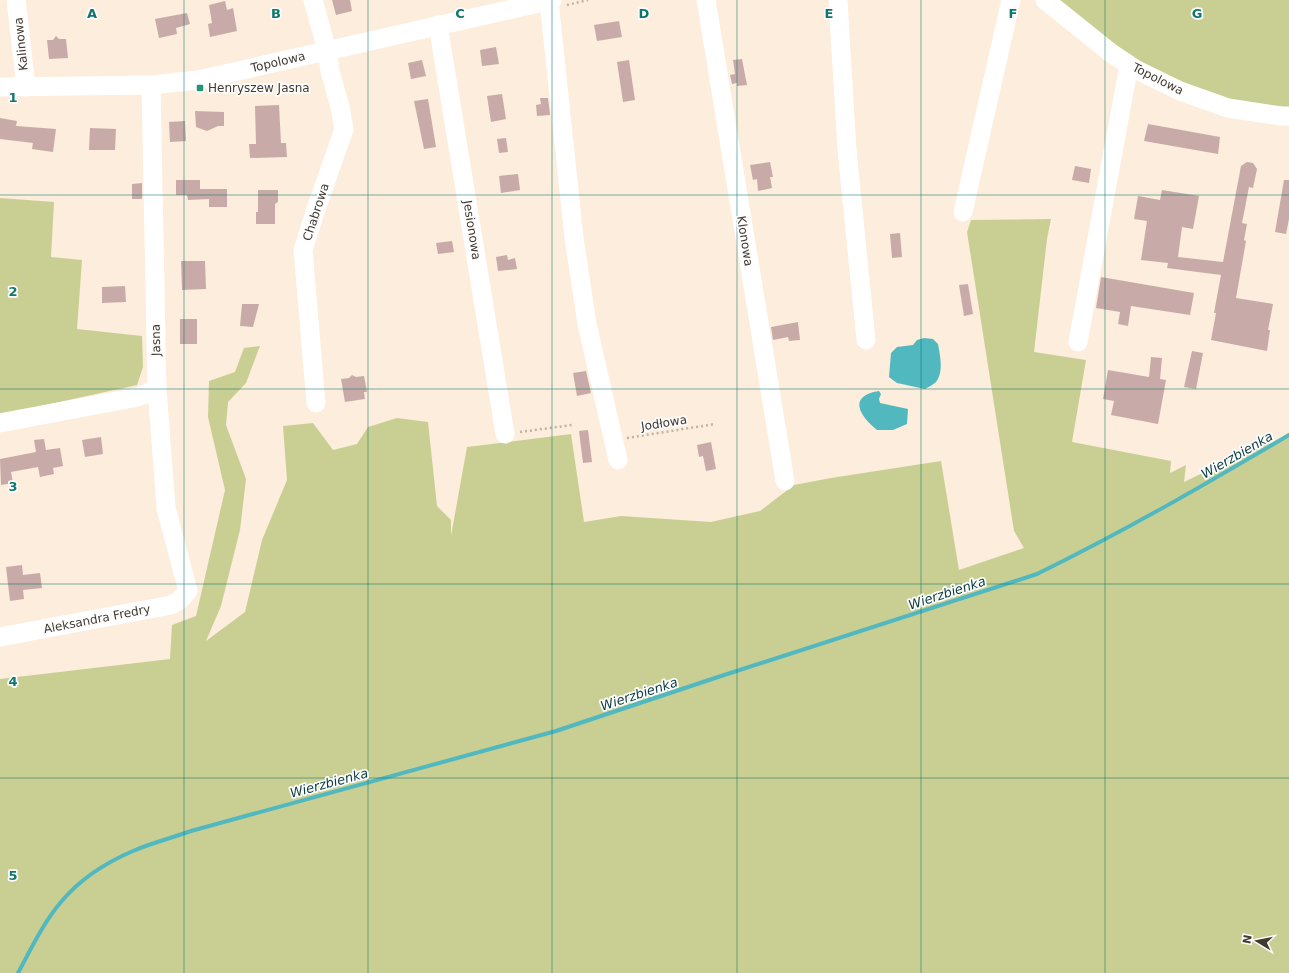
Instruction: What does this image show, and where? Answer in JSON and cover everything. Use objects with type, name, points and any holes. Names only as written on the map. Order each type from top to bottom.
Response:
[{"type":"street","name":"Kalinowa","points":[[16,0],[26,87]]},
{"type":"street","name":"Chabrowa","points":[[313,0],[327,50],[330,71],[340,107],[344,129],[303,250],[316,403]]},
{"type":"street","name":"Topolowa","points":[[0,87],[150,85],[198,80],[550,0]]},
{"type":"street","points":[[550,0],[574,238],[588,324],[615,440],[618,460]]},
{"type":"street","name":"Klonowa","points":[[706,0],[784,481]]},
{"type":"street","points":[[838,0],[847,150],[866,340]]},
{"type":"street","points":[[963,212],[1011,0]]},
{"type":"street","name":"Topolowa","points":[[1045,0],[1111,53],[1129,65],[1180,91],[1228,108],[1289,116]]},
{"type":"street","name":"Jesionowa","points":[[438,25],[505,434]]},
{"type":"street","points":[[1078,342],[1129,65]]},
{"type":"street","name":"Jasna","points":[[150,85],[157,389],[166,508],[188,591]]},
{"type":"street","points":[[0,423],[138,397],[157,389]]},
{"type":"street","name":"Aleksandra Fredry","points":[[0,637],[171,605],[180,600],[188,591]]},
{"type":"path","name":"Jodłowa","points":[[615,440],[716,424]]},
{"type":"path","points":[[505,434],[572,425]]},
{"type":"green space","points":[[1059,0],[1289,0],[1289,108],[1225,100],[1181,83],[1133,59]]},
{"type":"green space","points":[[0,198],[54,202],[51,257],[82,260],[77,329],[142,336],[143,367],[137,385],[0,415]]},
{"type":"green space","points":[[1051,219],[1047,239],[1034,352],[1086,360],[1072,442],[1171,461],[1170,473],[1186,465],[1184,482],[1252,449],[1289,437],[1289,973],[0,973],[0,679],[170,659],[172,625],[196,616],[225,490],[208,417],[209,381],[235,372],[244,348],[260,346],[246,383],[228,402],[226,425],[246,479],[240,530],[221,606],[206,641],[245,612],[262,540],[287,480],[283,426],[313,423],[333,450],[357,444],[368,427],[397,418],[428,422],[437,506],[451,520],[451,536],[467,447],[571,434],[584,522],[621,516],[711,522],[760,511],[794,485],[941,461],[959,570],[1024,548],[1014,531],[967,232],[971,220]]},
{"type":"water","points":[[924,338],[933,339],[938,344],[941,368],[936,382],[925,389],[897,383],[889,377],[891,353],[897,347],[913,345],[917,340]]},
{"type":"water","points":[[879,391],[881,394],[879,399],[880,403],[908,409],[907,424],[893,430],[877,430],[871,425],[862,413],[860,402],[863,397]]},
{"type":"building","points":[[332,0],[350,0],[352,11],[336,15]]},
{"type":"building","points":[[225,1],[227,10],[233,8],[237,31],[210,37],[208,24],[212,23],[209,5]]},
{"type":"building","points":[[187,13],[190,24],[176,28],[177,34],[159,38],[155,19]]},
{"type":"building","points":[[619,21],[622,37],[597,41],[594,25]]},
{"type":"building","points":[[56,36],[59,39],[66,39],[68,58],[49,59],[47,40],[53,40]]},
{"type":"building","points":[[496,47],[499,64],[482,66],[480,50]]},
{"type":"building","points":[[742,59],[747,85],[737,86],[737,83],[732,84],[730,75],[735,74],[733,60]]},
{"type":"building","points":[[422,60],[426,76],[411,79],[408,63]]},
{"type":"building","points":[[629,60],[635,100],[623,102],[617,62]]},
{"type":"building","points":[[502,94],[506,119],[491,122],[487,96]]},
{"type":"building","points":[[540,98],[548,98],[550,115],[537,116],[536,105],[541,104]]},
{"type":"building","points":[[428,99],[436,147],[424,149],[414,101]]},
{"type":"building","points":[[279,105],[281,143],[286,143],[287,157],[250,158],[249,144],[256,144],[255,106]]},
{"type":"building","points":[[195,111],[224,112],[224,126],[218,126],[207,131],[196,127]]},
{"type":"building","points":[[0,118],[17,121],[16,126],[56,129],[53,152],[32,149],[33,143],[0,139]]},
{"type":"building","points":[[185,121],[186,141],[170,142],[169,122]]},
{"type":"building","points":[[1148,124],[1220,137],[1218,154],[1144,141]]},
{"type":"building","points":[[90,128],[116,129],[115,150],[89,150]]},
{"type":"building","points":[[506,138],[508,152],[499,153],[497,139]]},
{"type":"building","points":[[770,162],[773,177],[770,177],[772,188],[758,191],[757,179],[753,180],[750,165]]},
{"type":"building","points":[[1247,162],[1253,163],[1257,169],[1253,188],[1249,187],[1242,223],[1247,224],[1244,240],[1246,241],[1236,298],[1273,304],[1268,330],[1270,330],[1267,351],[1211,340],[1221,275],[1167,268],[1168,263],[1141,260],[1147,221],[1134,219],[1138,196],[1160,200],[1162,190],[1199,196],[1193,229],[1182,227],[1178,257],[1223,262],[1241,166]]},
{"type":"building","points":[[1075,166],[1091,169],[1089,183],[1072,180]]},
{"type":"building","points":[[518,174],[520,190],[501,193],[499,176]]},
{"type":"building","points":[[176,180],[200,180],[200,189],[227,189],[227,207],[209,207],[209,199],[188,200],[187,195],[176,195]]},
{"type":"building","points":[[1284,180],[1289,180],[1289,219],[1286,234],[1275,232]]},
{"type":"building","points":[[142,183],[142,199],[132,199],[132,184]]},
{"type":"building","points":[[258,190],[278,190],[278,202],[275,204],[275,224],[256,224],[256,212],[258,212]]},
{"type":"building","points":[[900,233],[902,257],[892,258],[890,234]]},
{"type":"building","points":[[452,241],[454,252],[438,254],[436,243]]},
{"type":"building","points":[[507,255],[508,260],[515,258],[517,269],[498,271],[496,257]]},
{"type":"building","points":[[181,261],[205,261],[206,289],[182,290]]},
{"type":"building","points":[[1101,277],[1194,293],[1190,315],[1131,306],[1128,326],[1118,324],[1120,312],[1096,308]]},
{"type":"building","points":[[968,284],[973,314],[964,316],[959,285]]},
{"type":"building","points":[[125,286],[126,302],[102,303],[102,287]]},
{"type":"building","points":[[242,304],[259,304],[253,327],[240,326]]},
{"type":"building","points":[[180,319],[197,319],[197,344],[180,344]]},
{"type":"building","points":[[798,322],[800,340],[789,341],[788,337],[773,340],[771,327]]},
{"type":"building","points":[[1192,351],[1203,353],[1196,389],[1184,387]]},
{"type":"building","points":[[1151,357],[1162,358],[1160,379],[1166,380],[1158,424],[1111,415],[1114,401],[1103,399],[1108,370],[1149,377]]},
{"type":"building","points":[[586,371],[591,393],[577,396],[573,373]]},
{"type":"building","points":[[352,375],[356,377],[364,376],[367,392],[364,392],[365,399],[345,402],[341,379],[349,378]]},
{"type":"building","points":[[588,430],[592,462],[583,463],[579,431]]},
{"type":"building","points":[[101,437],[103,454],[85,457],[82,440]]},
{"type":"building","points":[[44,439],[46,450],[60,448],[63,466],[53,468],[54,474],[40,477],[38,467],[11,472],[13,483],[1,485],[0,459],[36,452],[34,440]]},
{"type":"building","points":[[711,442],[716,469],[706,471],[703,456],[699,457],[697,445]]},
{"type":"building","points":[[22,565],[23,575],[40,573],[42,588],[23,590],[24,599],[10,601],[6,567]]},
{"type":"waterway","name":"Wierzbienka","points":[[18,973],[43,927],[55,910],[76,886],[103,866],[147,845],[191,831],[556,731],[1037,574],[1164,507],[1289,435]]},
{"type":"place","name":"Henryszew Jasna","points":[[200,88]]}]
